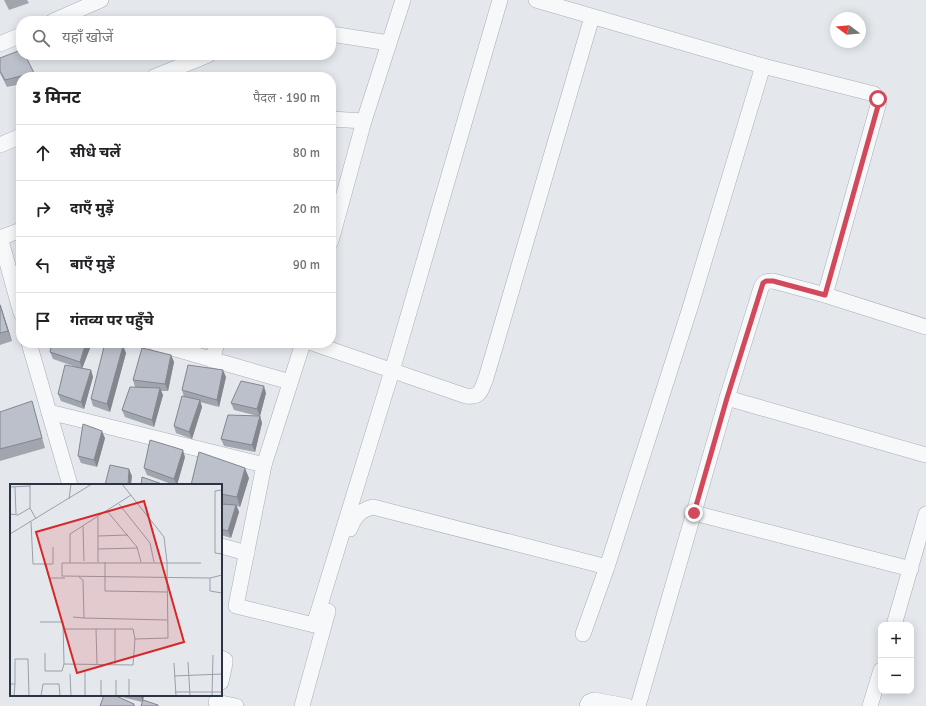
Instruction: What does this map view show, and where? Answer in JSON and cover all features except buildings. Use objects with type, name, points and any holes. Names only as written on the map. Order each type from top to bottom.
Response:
[{"type":"street","points":[[64,16],[101,0]]},
{"type":"street","points":[[336,223],[364,121],[402,0]]},
{"type":"street","points":[[301,348],[264,465],[236,606],[314,625],[392,371],[500,0]]},
{"type":"street","points":[[536,0],[763,66],[874,94],[879,102],[825,295]]},
{"type":"street","points":[[326,348],[466,396],[476,396],[480,393],[486,378],[592,17]]},
{"type":"street","points":[[336,35],[389,43]]},
{"type":"street","points":[[0,44],[16,37]]},
{"type":"street","points":[[166,72],[196,60]]},
{"type":"street","points":[[583,634],[607,567],[690,308],[763,66]]},
{"type":"street","points":[[336,119],[364,121]]},
{"type":"street","points":[[0,145],[16,138]]},
{"type":"street","points":[[16,232],[0,238],[16,293]]},
{"type":"street","points":[[638,706],[727,398],[763,283],[766,281],[773,281],[825,295],[926,327]]},
{"type":"street","points":[[30,348],[70,484]]},
{"type":"street","points":[[172,348],[290,382]]},
{"type":"street","points":[[212,360],[216,348]]},
{"type":"street","points":[[727,398],[926,455]]},
{"type":"street","points":[[49,412],[264,465]]},
{"type":"street","points":[[302,706],[352,524],[358,514],[364,509],[373,508],[607,567]]},
{"type":"street","points":[[694,513],[911,569]]},
{"type":"street","points":[[895,622],[926,514]]},
{"type":"street","points":[[222,546],[247,553]]},
{"type":"street","points":[[222,658],[225,660],[226,663],[222,678]]},
{"type":"street","points":[[870,706],[878,680]]},
{"type":"street","points":[[587,706],[589,702],[594,700],[627,706]]},
{"type":"street","points":[[216,701],[236,706]]},
{"type":"route","points":[[694,513],[727,398],[763,283],[766,281],[773,281],[825,295],[878,106],[878,99]]}]
